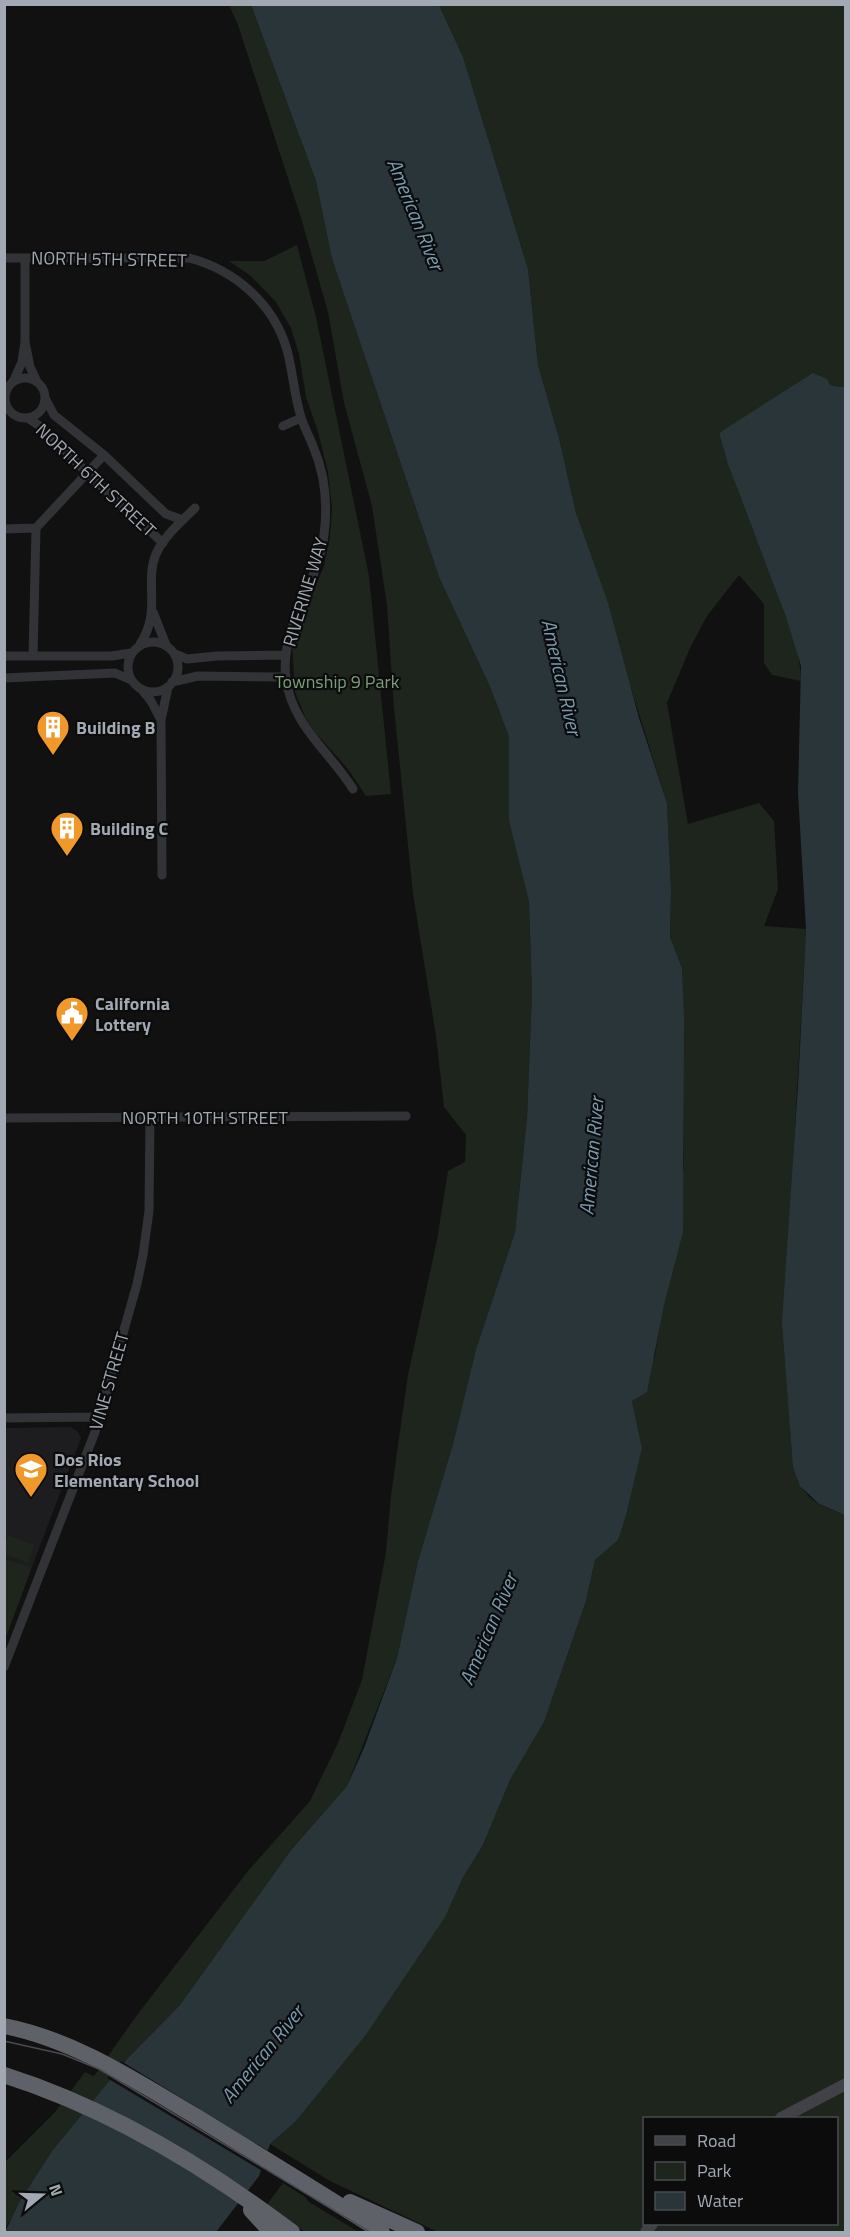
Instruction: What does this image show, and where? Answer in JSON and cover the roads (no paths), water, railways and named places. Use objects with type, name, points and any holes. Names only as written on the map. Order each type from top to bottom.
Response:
[{"type":"highway","points":[[4,2026],[49,2038],[103,2062],[316,2189],[382,2232]]},
{"type":"highway","points":[[4,2075],[55,2093],[148,2139],[246,2199],[254,2216],[272,2228],[292,2232]]},
{"type":"highway","points":[[316,2189],[417,2232]]},
{"type":"main road","points":[[783,2117],[846,2084]]},
{"type":"street","name":"NORTH 5TH STREET","points":[[4,258],[178,257],[213,267]]},
{"type":"street","points":[[25,258],[25,342],[22,362],[5,399],[10,411],[21,418],[33,416],[42,409],[45,398],[30,368],[25,342]]},
{"type":"street","name":"RIVERINE WAY","points":[[213,267],[241,283],[271,315],[287,350],[301,418],[321,473],[326,516],[319,560],[292,627],[286,655],[285,676],[293,706],[303,725],[353,789]]},
{"type":"street","points":[[13,382],[25,378],[37,382]]},
{"type":"street","name":"NORTH 6TH STREET","points":[[45,398],[54,415],[104,455],[166,514],[183,520]]},
{"type":"street","name":"NORTH 6TH STREET","points":[[28,418],[44,429],[87,473],[163,543]]},
{"type":"street","points":[[283,426],[301,418]]},
{"type":"street","points":[[33,656],[36,528],[104,455]]},
{"type":"street","points":[[131,680],[128,662],[131,653],[146,637],[153,612],[153,572],[156,555],[163,543],[195,508]]},
{"type":"street","points":[[4,528],[36,528]]},
{"type":"street","points":[[153,612],[166,645],[175,654],[187,659],[216,656],[286,655]]},
{"type":"street","points":[[140,644],[154,641],[166,645]]},
{"type":"street","points":[[4,656],[112,656],[131,653]]},
{"type":"street","points":[[162,875],[161,720],[170,685],[178,669],[175,654]]},
{"type":"street","points":[[4,678],[115,673],[131,680],[142,690],[161,720]]},
{"type":"street","points":[[142,690],[155,692],[198,676],[285,676]]},
{"type":"street","name":"NORTH 10TH STREET","points":[[4,1118],[406,1116]]},
{"type":"street","name":"VINE STREET","points":[[4,1667],[100,1416],[143,1255],[148,1211],[150,1117]]},
{"type":"street","points":[[4,1418],[100,1416]]},
{"type":"water","name":"American River","points":[[251,5],[439,5],[463,57],[528,269],[538,365],[559,438],[576,513],[608,603],[639,718],[667,803],[671,890],[670,937],[682,968],[684,1018],[683,1232],[664,1305],[647,1392],[632,1401],[642,1448],[618,1540],[595,1560],[586,1601],[544,1722],[510,1780],[483,1845],[462,1879],[445,1917],[365,2036],[295,2122],[270,2144],[259,2176],[216,2232],[5,2232],[19,2203],[52,2151],[127,2059],[180,2005],[291,1850],[347,1786],[364,1748],[397,1658],[418,1561],[453,1444],[476,1349],[515,1232],[527,1118],[532,992],[529,902],[509,821],[509,737],[491,689],[439,577],[332,259],[316,181]]},
{"type":"water","points":[[813,373],[827,379],[830,385],[846,386],[845,1515],[819,1504],[800,1486],[793,1467],[782,1322],[806,929],[798,793],[801,666],[786,617],[728,464],[719,433]]},
{"type":"tram line","points":[[4,2041],[62,2054],[99,2069],[370,2232]]},
{"type":"place","name":"Building B","points":[[53,756]]},
{"type":"place","name":"Building C","points":[[67,857]]},
{"type":"place","name":"California Lottery","points":[[72,1042]]},
{"type":"place","name":"Dos Rios Elementary School","points":[[31,1498]]},
{"type":"park label","name":"Township 9 Park","points":[[337,681]]}]
